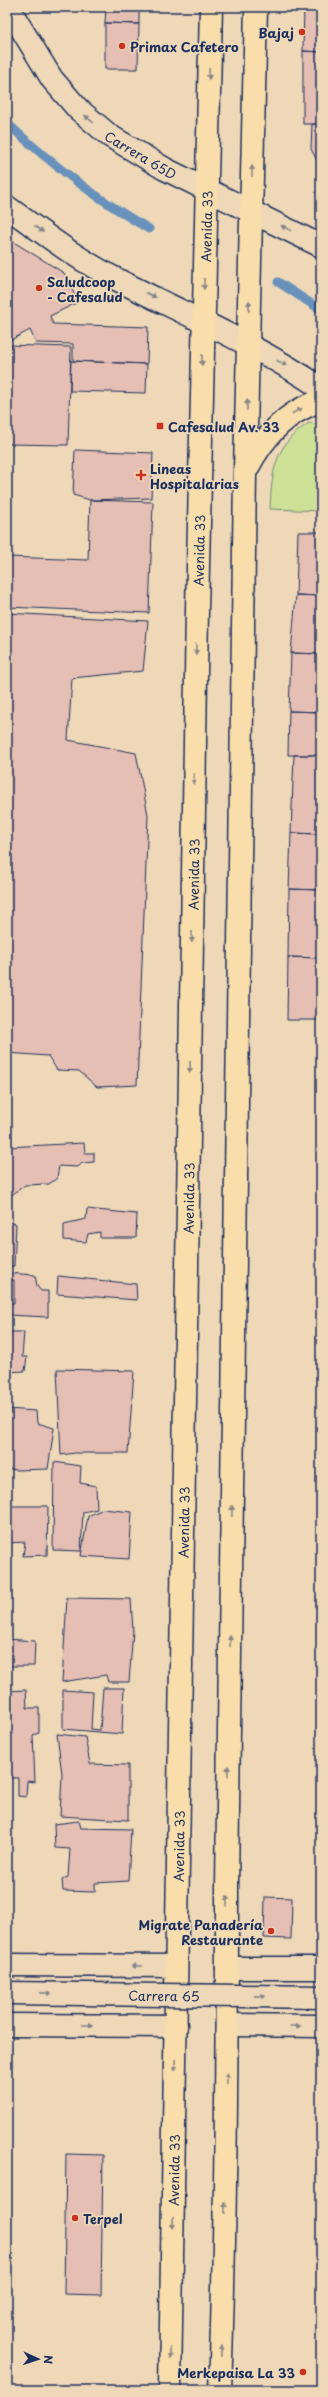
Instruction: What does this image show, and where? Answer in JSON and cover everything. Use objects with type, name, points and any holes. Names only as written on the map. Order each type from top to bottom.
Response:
[{"type":"main road","name":"Avenida 33","points":[[170,2390],[197,610],[211,7]]},
{"type":"main road","points":[[220,2390],[225,2247],[228,2025],[227,1968],[245,472],[256,7]]},
{"type":"main road","points":[[245,472],[257,450],[272,431],[291,415],[321,401]]},
{"type":"street","name":"Carrera 65D","points":[[8,7],[52,79],[78,110],[110,136],[155,163],[321,246]]},
{"type":"street","points":[[7,207],[116,279],[203,321],[289,366],[321,388]]},
{"type":"street","points":[[7,1966],[176,1966]]},
{"type":"street","points":[[227,1968],[321,1968]]},
{"type":"street","name":"Carrera 65","points":[[7,1993],[321,1997]]},
{"type":"street","points":[[7,2025],[176,2026]]},
{"type":"street","points":[[228,2025],[321,2026]]},
{"type":"green space","points":[[309,423],[321,424],[321,511],[270,509],[272,483],[277,460],[288,440],[297,431]]},
{"type":"building","points":[[106,7],[139,7],[139,24],[105,23]]},
{"type":"building","points":[[304,7],[321,7],[321,52],[303,51]]},
{"type":"building","name":"Primax Cafetero","points":[[105,23],[139,24],[138,69],[105,69]]},
{"type":"building","points":[[303,51],[321,52],[321,124],[303,124]]},
{"type":"building","points":[[312,124],[321,124],[321,168],[311,149]]},
{"type":"building","name":"Saludcoop - Cafesalud","points":[[7,238],[64,273],[78,302],[50,316],[53,324],[148,327],[147,364],[73,361],[73,344],[36,343],[30,330],[9,341],[7,338]]},
{"type":"building","points":[[7,345],[71,347],[68,445],[7,444]]},
{"type":"building","points":[[71,361],[147,364],[146,393],[70,391]]},
{"type":"building","points":[[75,450],[153,453],[151,498],[90,500],[73,495]]},
{"type":"building","points":[[90,500],[153,502],[149,613],[7,607],[7,557],[88,560]]},
{"type":"building","points":[[298,532],[321,532],[321,596],[296,595]]},
{"type":"building","points":[[296,595],[321,596],[321,654],[291,653]]},
{"type":"building","points":[[7,613],[148,621],[143,671],[72,678],[68,740],[136,753],[148,815],[137,1085],[97,1087],[79,1071],[57,1070],[48,1056],[7,1053]]},
{"type":"building","points":[[291,653],[321,654],[321,712],[289,711]]},
{"type":"building","points":[[289,711],[321,712],[321,755],[288,755]]},
{"type":"building","points":[[294,755],[321,755],[321,834],[291,833]]},
{"type":"building","points":[[291,833],[321,834],[321,890],[289,889]]},
{"type":"building","points":[[289,889],[321,890],[321,958],[288,957]]},
{"type":"building","points":[[288,957],[321,958],[321,1020],[287,1020]]},
{"type":"building","points":[[84,1143],[85,1153],[94,1153],[94,1162],[82,1163],[78,1167],[59,1166],[57,1178],[49,1184],[25,1185],[9,1197],[8,1222],[16,1224],[14,1266],[7,1266],[7,1147]]},
{"type":"building","points":[[87,1209],[137,1214],[136,1238],[100,1238],[100,1232],[88,1234],[86,1242],[64,1240],[64,1224],[86,1219]]},
{"type":"building","points":[[7,1273],[35,1275],[37,1286],[41,1291],[48,1291],[48,1317],[7,1315],[7,1303],[14,1303],[14,1280],[7,1280]]},
{"type":"building","points":[[58,1276],[136,1284],[137,1300],[57,1294]]},
{"type":"building","points":[[7,1332],[24,1332],[22,1357],[27,1357],[25,1371],[7,1372]]},
{"type":"building","points":[[57,1369],[134,1371],[128,1453],[75,1453],[61,1455]]},
{"type":"building","points":[[7,1409],[36,1411],[37,1423],[54,1428],[48,1469],[7,1469]]},
{"type":"building","points":[[54,1462],[81,1466],[80,1483],[96,1486],[97,1509],[83,1512],[81,1551],[53,1550]]},
{"type":"building","points":[[7,1506],[48,1506],[47,1555],[23,1556],[25,1542],[7,1543]]},
{"type":"building","points":[[103,1509],[132,1512],[129,1559],[81,1556],[88,1516]]},
{"type":"building","points":[[67,1598],[131,1599],[133,1631],[129,1682],[108,1682],[106,1675],[62,1682]]},
{"type":"building","points":[[7,1639],[35,1641],[34,1666],[7,1666]]},
{"type":"building","points":[[103,1688],[124,1688],[122,1734],[63,1729],[63,1690],[93,1692],[91,1729],[100,1730]]},
{"type":"building","points":[[26,1690],[27,1708],[39,1708],[39,1733],[33,1735],[35,1782],[27,1781],[26,1797],[18,1796],[18,1778],[7,1778],[7,1691]]},
{"type":"building","points":[[57,1734],[85,1737],[90,1764],[128,1765],[128,1820],[60,1816],[62,1774]]},
{"type":"building","points":[[79,1821],[81,1828],[131,1829],[128,1881],[95,1883],[95,1892],[63,1891],[62,1879],[68,1877],[70,1849],[55,1848],[54,1824]]},
{"type":"building","points":[[265,1897],[292,1898],[291,1939],[264,1938]]},
{"type":"building","points":[[66,2154],[103,2155],[101,2295],[64,2294]]},
{"type":"waterway","points":[[7,123],[57,167],[92,193],[149,229]]},
{"type":"waterway","points":[[278,282],[321,310]]},
{"type":"place","name":"Bajaj","points":[[302,32]]},
{"type":"place","name":"Primax Cafetero","points":[[122,46]]},
{"type":"place","name":"Saludcoop - Cafesalud","points":[[39,288]]},
{"type":"place","name":"Cafesalud Av. 33","points":[[160,426]]},
{"type":"place","name":"Lineas Hospitalarias","points":[[141,475]]},
{"type":"place","name":"Migrate Panadería Restaurante","points":[[271,1931]]},
{"type":"place","name":"Terpel","points":[[75,2218]]},
{"type":"place","name":"Merkepaisa La 33","points":[[303,2372]]}]
